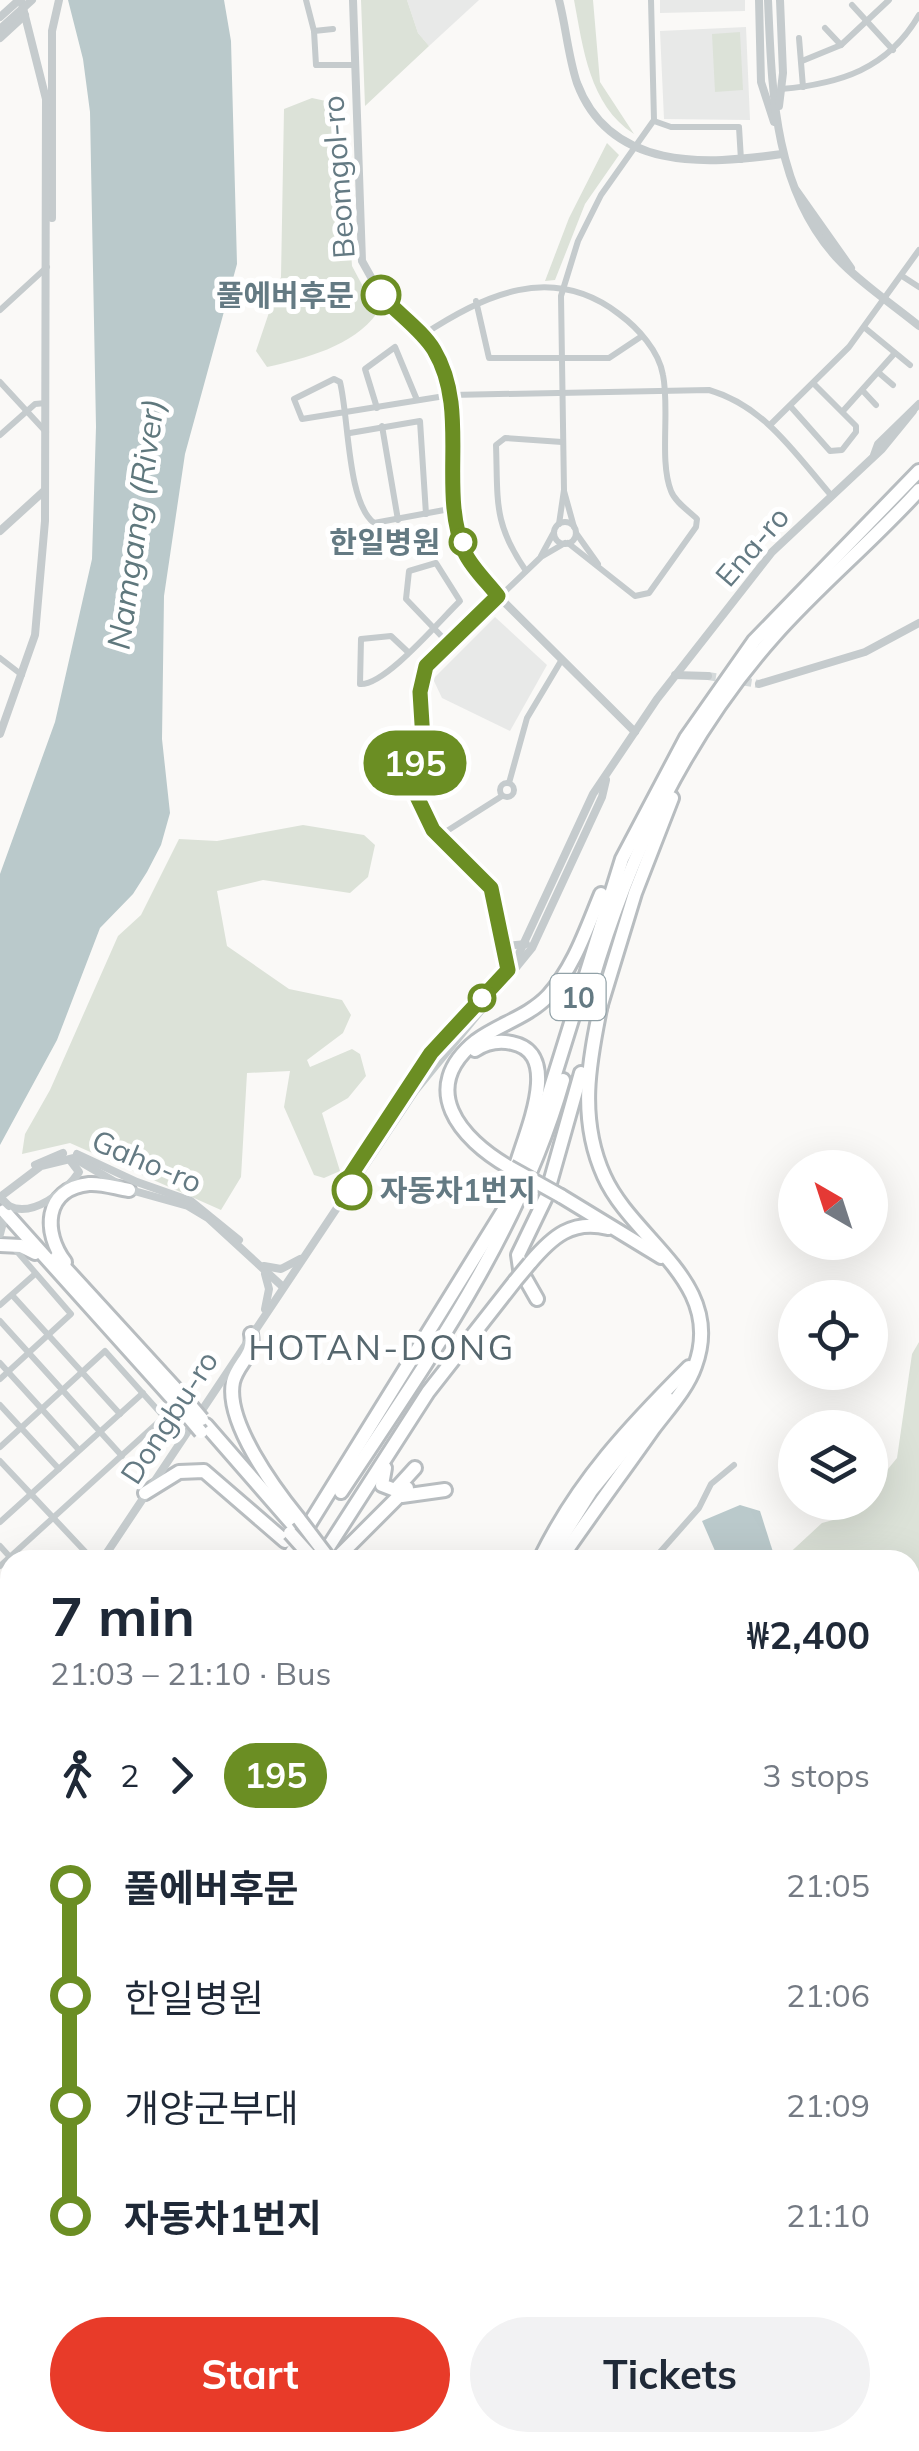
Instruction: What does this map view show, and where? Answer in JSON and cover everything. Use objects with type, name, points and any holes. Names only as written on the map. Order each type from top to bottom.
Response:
[{"type":"highway","name":"10","points":[[293,1550],[481,1254],[507,1204],[547,1104],[622,859],[686,738],[754,641],[919,471]]},
{"type":"highway","name":"10","points":[[307,1550],[416,1379],[513,1214],[545,1138],[624,880],[651,818],[716,711],[772,638],[919,490]]},
{"type":"highway","points":[[537,1299],[520,1269],[518,1255],[546,1198],[601,1004],[662,818],[710,732],[716,711]]},
{"type":"highway","points":[[622,859],[612,867],[575,957],[552,991],[530,1010],[476,1042],[454,1070],[449,1101],[456,1125],[479,1149],[646,1240],[676,1268]]},
{"type":"highway","points":[[567,1550],[694,1367],[700,1317],[676,1268],[622,1206],[599,1165],[586,1089],[601,1004]]},
{"type":"highway","points":[[507,1204],[540,1079],[536,1064],[524,1047],[496,1042],[480,1046],[466,1059],[458,1072],[455,1098],[468,1130],[510,1164]]},
{"type":"highway","points":[[78,1288],[54,1244],[50,1213],[75,1187],[122,1186]]},
{"type":"highway","points":[[554,1550],[591,1490],[689,1367],[696,1340],[694,1310],[682,1282],[653,1251],[562,1193]]},
{"type":"highway","points":[[2,1204],[313,1550]]},
{"type":"highway","points":[[330,1550],[418,1407],[551,1239],[582,1226],[608,1228],[653,1251]]},
{"type":"highway","points":[[6,1244],[32,1250],[78,1288]]},
{"type":"highway","points":[[252,1334],[254,1347],[234,1380],[232,1412],[292,1530],[298,1550]]},
{"type":"highway","points":[[545,1550],[572,1497],[615,1440],[689,1367]]},
{"type":"highway","points":[[418,1407],[384,1470],[382,1484],[397,1489],[431,1480]]},
{"type":"highway","points":[[145,1494],[176,1474],[204,1471],[292,1530]]},
{"type":"highway","points":[[336,1550],[400,1494],[431,1480]]},
{"type":"highway","points":[[400,1494],[431,1480]]},
{"type":"street","points":[[0,29],[32,0]]},
{"type":"street","points":[[48,252],[54,202],[52,31],[59,0]]},
{"type":"street","points":[[306,0],[314,30],[316,65],[354,66]]},
{"type":"street","name":"Beomgol-ro","points":[[353,0],[362,261],[381,295],[434,349],[452,394],[456,508],[466,554],[498,596],[635,732]]},
{"type":"street","points":[[559,0],[577,81],[586,101],[602,124],[637,150],[686,161],[742,160],[782,154]]},
{"type":"street","points":[[598,565],[575,530],[564,490],[560,394],[562,289],[600,194],[637,150],[654,120],[652,0]]},
{"type":"street","points":[[759,0],[761,82],[780,140]]},
{"type":"street","points":[[768,0],[782,154],[796,190],[850,268],[919,326]]},
{"type":"street","points":[[780,0],[780,140]]},
{"type":"street","points":[[802,60],[841,44],[889,0]]},
{"type":"street","points":[[0,17],[17,2]]},
{"type":"street","points":[[0,734],[23,676],[40,608],[45,522],[46,99],[17,2]]},
{"type":"street","points":[[852,4],[893,50]]},
{"type":"street","points":[[782,88],[804,87],[861,73],[893,50],[919,15]]},
{"type":"street","points":[[0,38],[22,17]]},
{"type":"street","points":[[314,30],[333,28]]},
{"type":"street","points":[[826,28],[841,44]]},
{"type":"street","points":[[799,38],[804,87]]},
{"type":"street","points":[[654,120],[672,127],[735,126],[741,132],[742,160]]},
{"type":"street","points":[[770,425],[792,407],[865,328],[919,250]]},
{"type":"street","points":[[0,310],[48,265]]},
{"type":"street","points":[[902,276],[919,287]]},
{"type":"street","points":[[422,336],[476,301],[516,288],[562,289],[611,307],[642,336],[663,372],[670,489],[697,520],[696,527],[641,596],[634,596],[598,565],[557,539],[564,490]]},
{"type":"street","points":[[476,301],[489,358],[609,358],[642,336]]},
{"type":"street","points":[[865,328],[910,365]]},
{"type":"street","points":[[377,408],[365,369],[395,347],[418,401]]},
{"type":"street","points":[[843,411],[894,354]]},
{"type":"street","points":[[879,373],[893,385]]},
{"type":"street","points":[[456,508],[374,523],[363,514],[348,414],[340,382],[334,379],[294,399],[302,419],[348,414],[452,394],[709,390],[733,397],[770,425],[830,494]]},
{"type":"street","points":[[0,382],[46,432]]},
{"type":"street","points":[[792,407],[834,453],[856,432],[843,411],[814,384]]},
{"type":"street","points":[[862,391],[876,406]]},
{"type":"street","points":[[0,435],[35,404],[46,403]]},
{"type":"street","name":"Ena-ro","points":[[674,674],[772,552],[874,456],[916,408]]},
{"type":"street","points":[[350,433],[420,421],[426,514]]},
{"type":"street","points":[[382,426],[398,520]]},
{"type":"street","points":[[526,572],[504,540],[498,517],[496,445],[505,438],[562,442]]},
{"type":"street","points":[[0,532],[44,491]]},
{"type":"street","points":[[22,511],[45,522]]},
{"type":"street","points":[[0,515],[8,524]]},
{"type":"street","points":[[557,527],[575,530]]},
{"type":"street","points":[[541,557],[557,527]]},
{"type":"street","points":[[509,974],[486,878],[438,836],[410,782],[423,740],[420,692],[426,666],[448,643],[541,557],[567,543],[575,530]]},
{"type":"street","points":[[408,652],[391,636],[361,640],[360,684],[368,685],[386,674],[433,628],[460,601],[436,563],[408,571],[406,599],[433,628],[448,643]]},
{"type":"street","points":[[759,684],[865,652],[919,623]]},
{"type":"street","points":[[0,658],[23,676]]},
{"type":"street","points":[[438,836],[502,796],[513,795],[514,788],[509,783],[527,718],[561,660]]},
{"type":"street","points":[[0,676],[9,668]]},
{"type":"street","points":[[674,674],[708,676]]},
{"type":"street","name":"Dongbu-ro","points":[[509,974],[526,944],[574,830],[674,674]]},
{"type":"street","name":"Dongbu-ro","points":[[109,1550],[342,1200],[346,1182],[422,1066],[509,974],[548,923],[606,780]]},
{"type":"street","points":[[504,946],[526,944]]},
{"type":"street","name":"Gaho-ro","points":[[2,1204],[10,1188],[40,1161],[65,1153],[89,1157],[215,1216],[263,1268]]},
{"type":"street","name":"Gaho-ro","points":[[10,1188],[55,1160],[74,1158],[122,1186],[188,1206],[218,1226],[283,1288]]},
{"type":"street","points":[[2,1204],[22,1212],[36,1208],[72,1181],[79,1172],[76,1163],[55,1160]]},
{"type":"street","points":[[72,1181],[162,1191]]},
{"type":"street","points":[[0,1234],[6,1226],[2,1204]]},
{"type":"street","points":[[0,1379],[71,1314],[6,1244]]},
{"type":"street","points":[[264,1315],[269,1289],[263,1268],[281,1270],[307,1253]]},
{"type":"street","points":[[0,1306],[35,1274]]},
{"type":"street","points":[[12,1295],[120,1414]]},
{"type":"street","points":[[0,1321],[122,1456]]},
{"type":"street","points":[[0,1446],[105,1352],[181,1436]]},
{"type":"street","points":[[0,1363],[80,1450]]},
{"type":"street","points":[[0,1522],[143,1393]]},
{"type":"street","points":[[0,1404],[58,1469]]},
{"type":"street","points":[[18,1550],[164,1417]]},
{"type":"street","points":[[0,1461],[83,1550]]},
{"type":"street","points":[[662,1550],[699,1508],[712,1484],[734,1465]]},
{"type":"street","points":[[0,1506],[8,1515]]},
{"type":"shaded area","points":[[361,0],[407,0],[418,33],[429,46],[365,106]]},
{"type":"shaded area","points":[[407,0],[479,0],[429,46],[418,33]]},
{"type":"shaded area","points":[[574,0],[593,0],[600,82],[634,134],[607,107],[590,74]]},
{"type":"shaded area","points":[[660,0],[745,0],[745,11],[660,13]]},
{"type":"shaded area","points":[[746,27],[750,120],[664,119],[660,31]]},
{"type":"shaded area","points":[[740,32],[743,90],[715,92],[712,34]]},
{"type":"shaded area","points":[[312,98],[335,103],[342,115],[352,266],[377,313],[342,342],[267,367],[256,351],[281,277],[284,109]]},
{"type":"shaded area","points":[[607,143],[619,155],[585,204],[555,280],[545,281],[569,218]]},
{"type":"shaded area","name":"한일병원","points":[[495,617],[547,665],[510,731],[442,698],[433,679]]},
{"type":"shaded area","points":[[303,825],[364,835],[375,845],[368,877],[350,893],[263,880],[217,891],[227,946],[289,989],[342,1000],[351,1015],[343,1033],[307,1060],[310,1067],[352,1049],[360,1054],[366,1076],[348,1098],[322,1113],[340,1171],[324,1178],[314,1175],[284,1107],[290,1071],[247,1073],[241,1177],[221,1210],[70,1143],[22,1154],[25,1134],[50,1090],[118,936],[141,915],[179,839],[217,841]]},
{"type":"shaded area","points":[[919,1342],[919,1550],[793,1550],[822,1523],[888,1520],[888,1469],[897,1458],[912,1354]]},
{"type":"water","name":"Namgang (River)","points":[[68,0],[224,0],[231,41],[237,264],[185,454],[164,596],[162,739],[170,813],[161,845],[147,872],[133,894],[100,928],[57,1040],[0,1145],[0,874],[55,722],[92,559],[96,427],[90,112],[83,59]]},
{"type":"water","points":[[740,1505],[760,1511],[772,1550],[715,1550],[702,1521]]},
{"type":"tunnel","points":[[708,676],[759,684]]},
{"type":"bus line","name":"195","points":[[352,1190],[342,1200],[346,1182],[431,1053],[508,970],[496,900],[486,878],[433,830],[410,782],[425,726],[420,692],[426,666],[498,596],[466,554],[456,508],[452,394],[434,349],[381,295]]},
{"type":"place","name":"풀에버후문","points":[[381,295]]},
{"type":"place","name":"한일병원","points":[[463,542]]},
{"type":"place","name":"자동차1번지","points":[[352,1190]]},
{"type":"district","name":"HOTAN-DONG","points":[[382,1347]]}]
